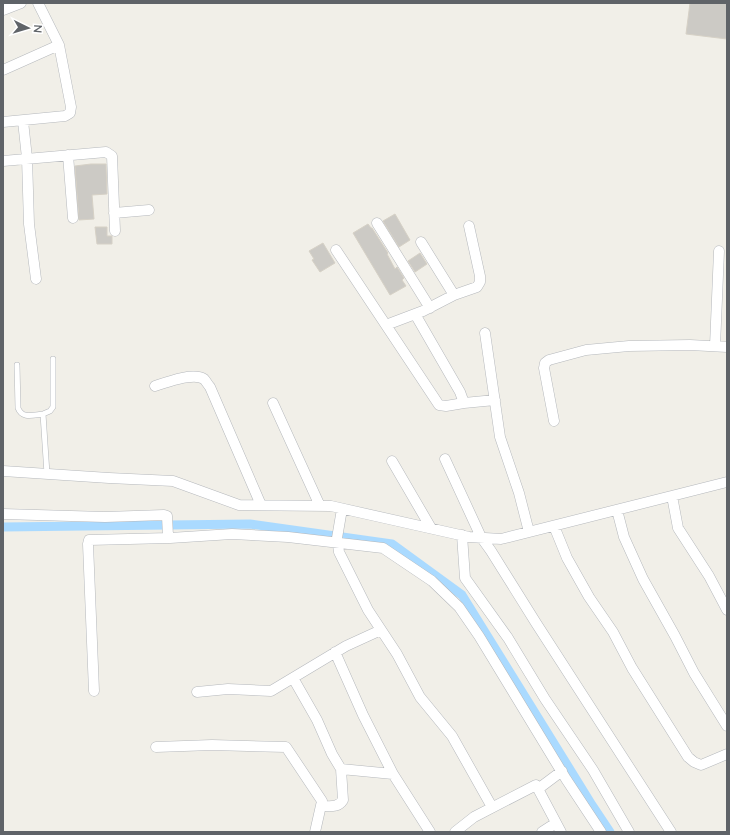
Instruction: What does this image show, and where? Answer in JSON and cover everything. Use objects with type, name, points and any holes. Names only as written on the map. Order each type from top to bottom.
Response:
[{"type":"street","points":[[3,10],[21,3]]},
{"type":"street","points":[[3,122],[64,116],[70,113],[71,107],[59,45],[38,3]]},
{"type":"street","points":[[3,70],[59,45]]},
{"type":"street","points":[[23,121],[27,158],[29,224],[36,279]]},
{"type":"street","points":[[3,161],[106,152],[110,153],[112,156],[115,231]]},
{"type":"street","points":[[68,155],[73,218]]},
{"type":"street","points":[[114,212],[149,210]]},
{"type":"street","points":[[377,223],[430,308]]},
{"type":"street","points":[[386,325],[430,308],[454,295],[477,287],[480,282],[480,276],[469,226]]},
{"type":"street","points":[[421,242],[454,295]]},
{"type":"street","points":[[336,250],[439,405],[446,406],[495,400]]},
{"type":"street","points":[[715,346],[719,250]]},
{"type":"street","points":[[415,314],[460,392],[464,403]]},
{"type":"street","points":[[485,333],[500,437],[519,493],[529,532]]},
{"type":"street","points":[[554,421],[544,368],[545,363],[550,360],[586,350],[629,346],[690,345],[727,347]]},
{"type":"street","points":[[155,386],[183,378],[198,377],[205,380],[210,387],[262,506]]},
{"type":"street","points":[[272,404],[320,506]]},
{"type":"street","points":[[445,459],[481,537],[671,832]]},
{"type":"street","points":[[392,461],[431,528]]},
{"type":"street","points":[[3,471],[173,481],[239,505],[331,506],[462,535],[501,539],[727,482]]},
{"type":"street","points":[[672,496],[678,528],[709,576],[727,610]]},
{"type":"street","points":[[342,509],[337,537],[339,552],[368,610],[397,654],[420,697],[452,736],[492,807]]},
{"type":"street","points":[[616,510],[624,538],[643,579],[694,673],[727,726]]},
{"type":"street","points":[[3,514],[105,517],[164,514],[167,516],[169,538],[89,540],[94,691]]},
{"type":"street","points":[[554,526],[567,558],[586,591],[613,632],[632,668],[657,705],[688,757],[701,765],[727,754]]},
{"type":"street","points":[[168,529],[288,537],[337,537],[383,548],[432,580],[459,607],[479,636],[601,832]]},
{"type":"street","points":[[462,535],[465,578],[508,638],[545,699],[593,770],[629,832]]},
{"type":"street","points":[[197,692],[228,689],[271,691],[335,652],[381,630]]},
{"type":"street","points":[[335,652],[363,715],[393,774],[430,832]]},
{"type":"street","points":[[292,678],[317,720],[332,754],[341,769],[343,800],[337,806],[321,806]]},
{"type":"street","points":[[156,747],[212,745],[286,747],[322,801],[315,832]]},
{"type":"street","points":[[341,769],[393,774]]},
{"type":"street","points":[[538,789],[562,771]]},
{"type":"street","points":[[455,832],[474,817],[536,785],[561,832]]},
{"type":"street","points":[[542,832],[556,823]]},
{"type":"lane","points":[[17,365],[18,408],[20,412],[24,415],[42,414],[50,411],[53,407],[53,359]]},
{"type":"lane","points":[[42,414],[47,474]]},
{"type":"building","points":[[690,3],[727,3],[727,39],[686,34]]},
{"type":"building","points":[[106,164],[107,194],[92,195],[94,219],[79,220],[75,166]]},
{"type":"building","points":[[395,214],[410,240],[399,247],[383,221]]},
{"type":"building","points":[[368,224],[388,253],[387,254],[395,269],[397,267],[404,278],[402,280],[406,286],[390,295],[353,233]]},
{"type":"building","points":[[95,227],[107,227],[107,236],[112,236],[112,244],[97,244]]},
{"type":"building","points":[[323,243],[335,263],[320,272],[312,260],[314,259],[309,251]]},
{"type":"building","points":[[420,253],[427,264],[415,272],[408,261]]},
{"type":"waterway","points":[[3,527],[250,524],[392,544],[462,595],[610,832]]}]
